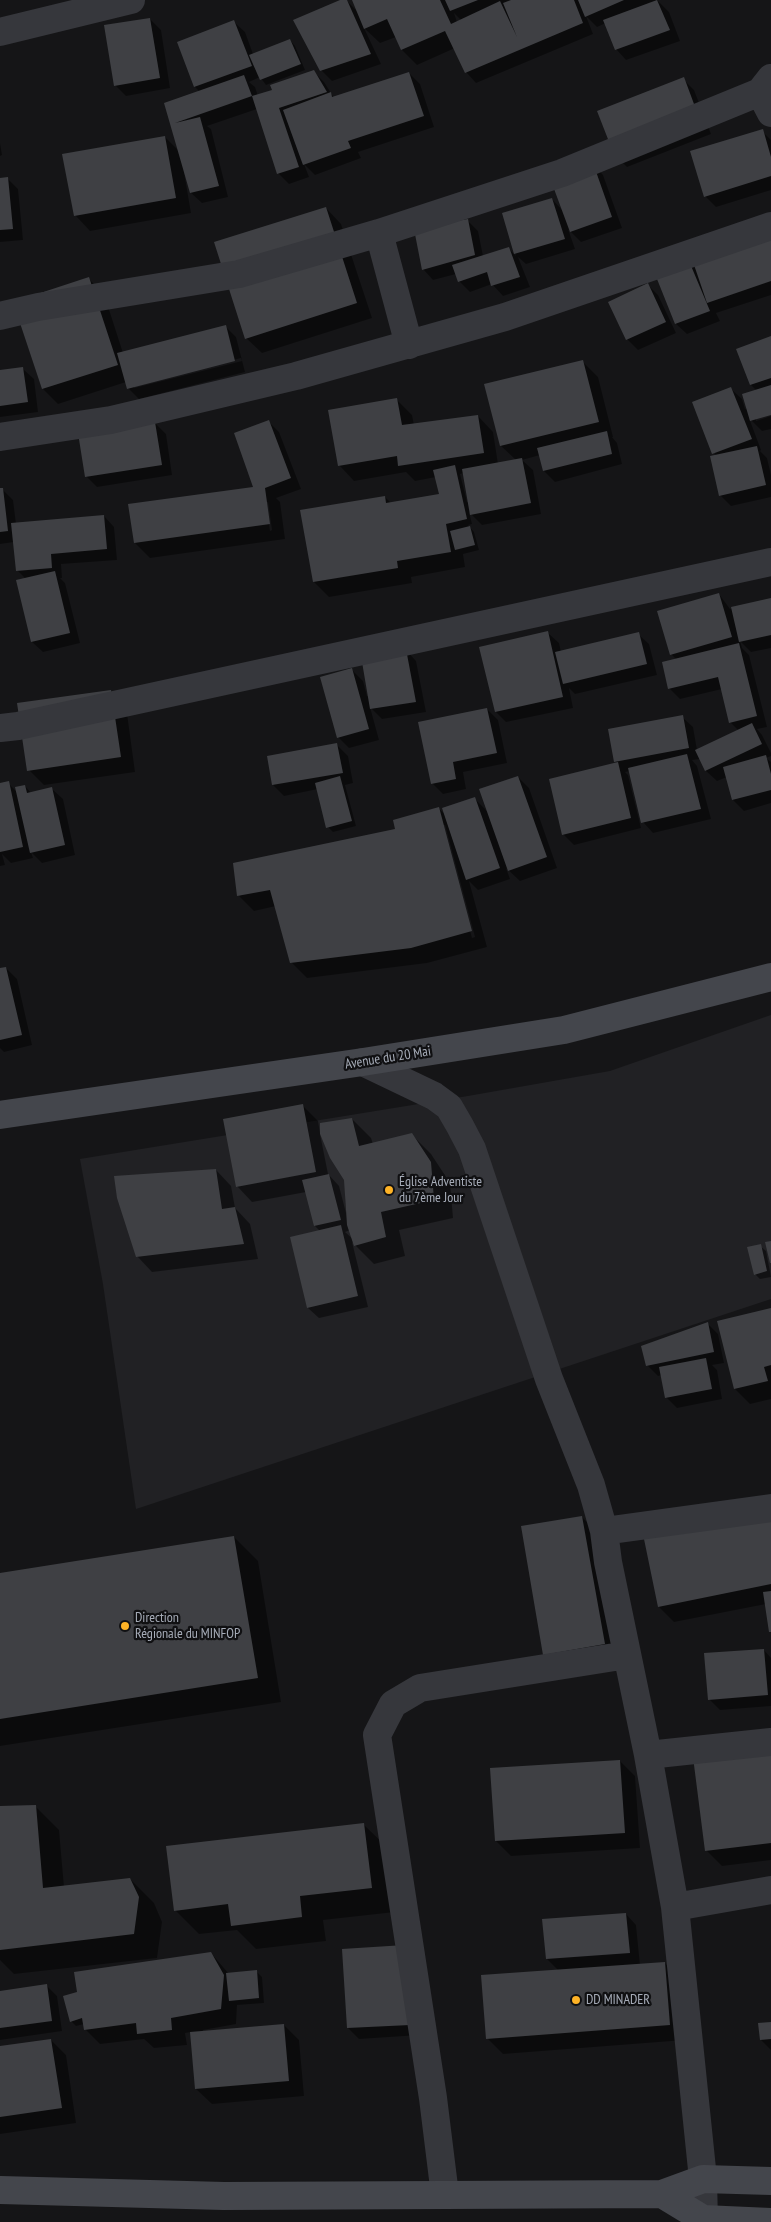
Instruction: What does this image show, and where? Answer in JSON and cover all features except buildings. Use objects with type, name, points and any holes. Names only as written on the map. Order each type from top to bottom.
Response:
[{"type":"street","points":[[0,32],[131,0]]},
{"type":"street","points":[[0,316],[38,307],[239,274],[379,233],[562,173],[767,94]]},
{"type":"street","points":[[0,437],[111,420],[296,376],[505,317],[771,226]]},
{"type":"street","points":[[379,233],[409,345]]},
{"type":"street","points":[[0,728],[18,726],[771,562]]},
{"type":"street","name":"Avenue du 20 Mai","points":[[0,1115],[363,1062],[564,1030],[771,977]]},
{"type":"street","points":[[363,1062],[434,1096],[449,1107],[468,1141],[549,1379],[591,1485],[604,1531],[648,1755],[675,1907],[703,2179],[704,2220]]},
{"type":"street","points":[[604,1531],[771,1508]]},
{"type":"street","points":[[445,2195],[433,2098],[377,1735],[393,1704],[420,1688],[628,1656]]},
{"type":"street","points":[[648,1755],[771,1742]]},
{"type":"street","points":[[675,1907],[771,1890]]},
{"type":"street","points":[[0,2190],[224,2196],[662,2194],[703,2179],[771,2181]]},
{"type":"street","points":[[662,2194],[704,2220],[771,2222]]},
{"type":"shaded area","points":[[771,1015],[771,1299],[136,1509],[103,1284],[80,1159],[610,1071]]},
{"type":"place","name":"Église Adventiste du 7ème Jour","points":[[389,1190]]},
{"type":"place","name":"Direction Régionale du MINFOP","points":[[125,1626]]},
{"type":"place","name":"DD MINADER","points":[[576,2000]]}]
